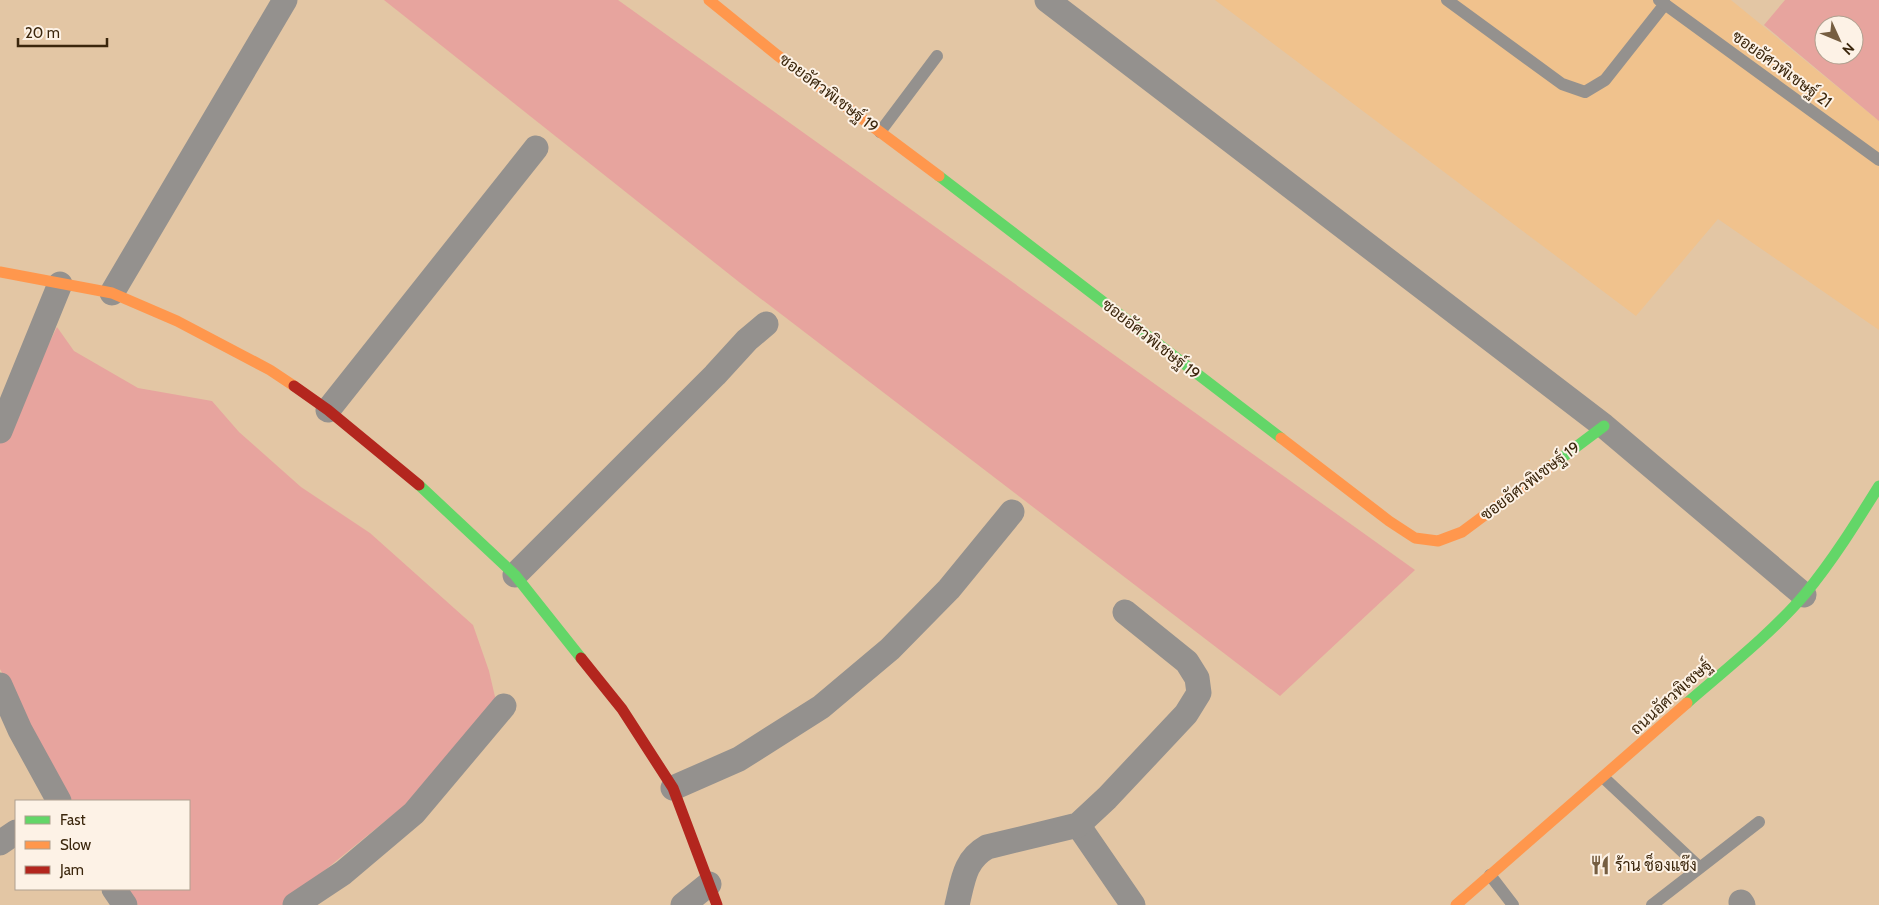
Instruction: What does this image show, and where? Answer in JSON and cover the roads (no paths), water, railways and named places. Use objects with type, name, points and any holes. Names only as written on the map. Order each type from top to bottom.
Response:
[{"type":"street","points":[[112,293],[285,0]]},
{"type":"street","name":"ซอยอัศวพิเชษฐ์ 19","points":[[709,0],[777,55],[997,219],[1325,473],[1415,538],[1438,542],[1462,532],[1604,426]]},
{"type":"street","points":[[1047,0],[1604,426],[1804,595]]},
{"type":"street","points":[[328,410],[536,148]]},
{"type":"street","points":[[0,272],[112,293],[177,320],[270,370],[328,410],[420,486],[516,575],[622,709],[673,788],[713,895],[683,905]]},
{"type":"street","points":[[0,431],[60,284]]},
{"type":"street","points":[[516,575],[708,382],[747,340],[766,324]]},
{"type":"street","name":"ถนนอัศวพิเชษฐ์","points":[[1456,905],[1604,778],[1752,646],[1804,595],[1847,538],[1879,486]]},
{"type":"street","points":[[673,788],[739,759],[821,707],[890,649],[949,589],[1012,512]]},
{"type":"street","points":[[957,905],[966,868],[974,854],[987,847],[1078,825],[1107,798],[1186,714],[1199,693],[1197,678],[1186,662],[1125,612]]},
{"type":"street","points":[[0,685],[20,730],[58,800]]},
{"type":"street","points":[[295,905],[343,873],[414,813],[504,706]]},
{"type":"street","points":[[1078,825],[1133,905]]},
{"type":"street","points":[[0,843],[15,833]]},
{"type":"street","points":[[115,890],[125,905]]},
{"type":"lane","name":"ซอยอัศวพิเชษฐ์ 21","points":[[1447,0],[1562,84],[1585,92],[1605,80],[1662,2],[1879,160]]},
{"type":"lane","points":[[880,132],[937,56]]},
{"type":"lane","points":[[1604,778],[1699,866]]},
{"type":"lane","points":[[1652,905],[1699,866],[1758,822]]},
{"type":"lane","points":[[1490,875],[1513,905]]},
{"type":"place","name":"ร้าน ช็องแช๊ง","points":[[1600,865]]}]
